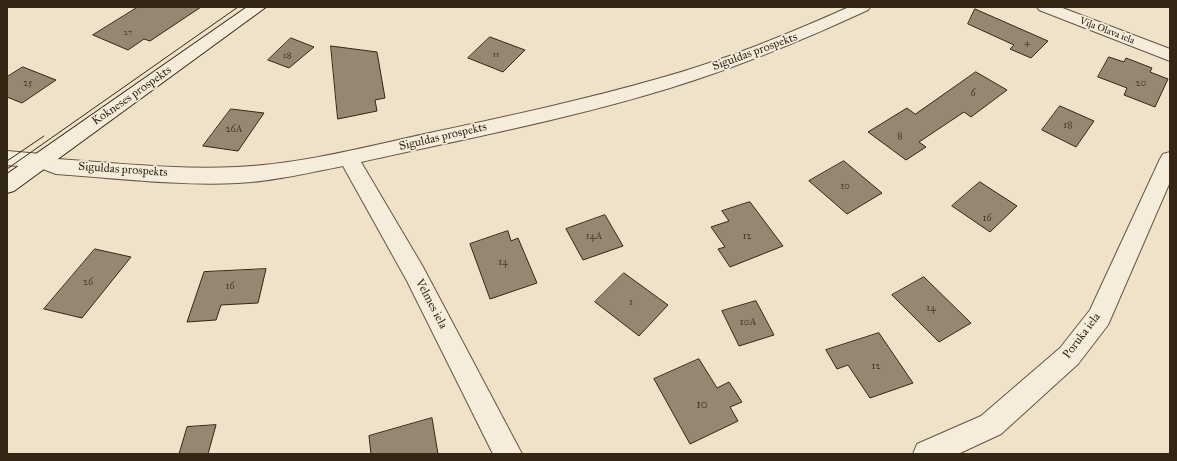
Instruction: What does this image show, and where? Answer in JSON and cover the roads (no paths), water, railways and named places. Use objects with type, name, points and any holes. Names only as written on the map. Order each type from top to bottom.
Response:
[{"type":"street","name":"Kokneses prospekts","points":[[7,185],[258,7]]},
{"type":"street","name":"Siguldas prospekts","points":[[7,158],[41,161],[56,166],[196,176],[238,175],[286,170],[558,112],[663,84],[716,67],[805,34],[862,7]]},
{"type":"street","name":"Viļa Olava iela","points":[[1045,7],[1170,55]]},
{"type":"street","name":"Velmes iela","points":[[348,158],[415,274],[508,454]]},
{"type":"street","name":"Poruka iela","points":[[927,454],[991,425],[1069,356],[1099,317],[1170,159]]},
{"type":"tram line","points":[[7,169],[238,7]]},
{"type":"tram line","points":[[7,161],[44,136]]}]
